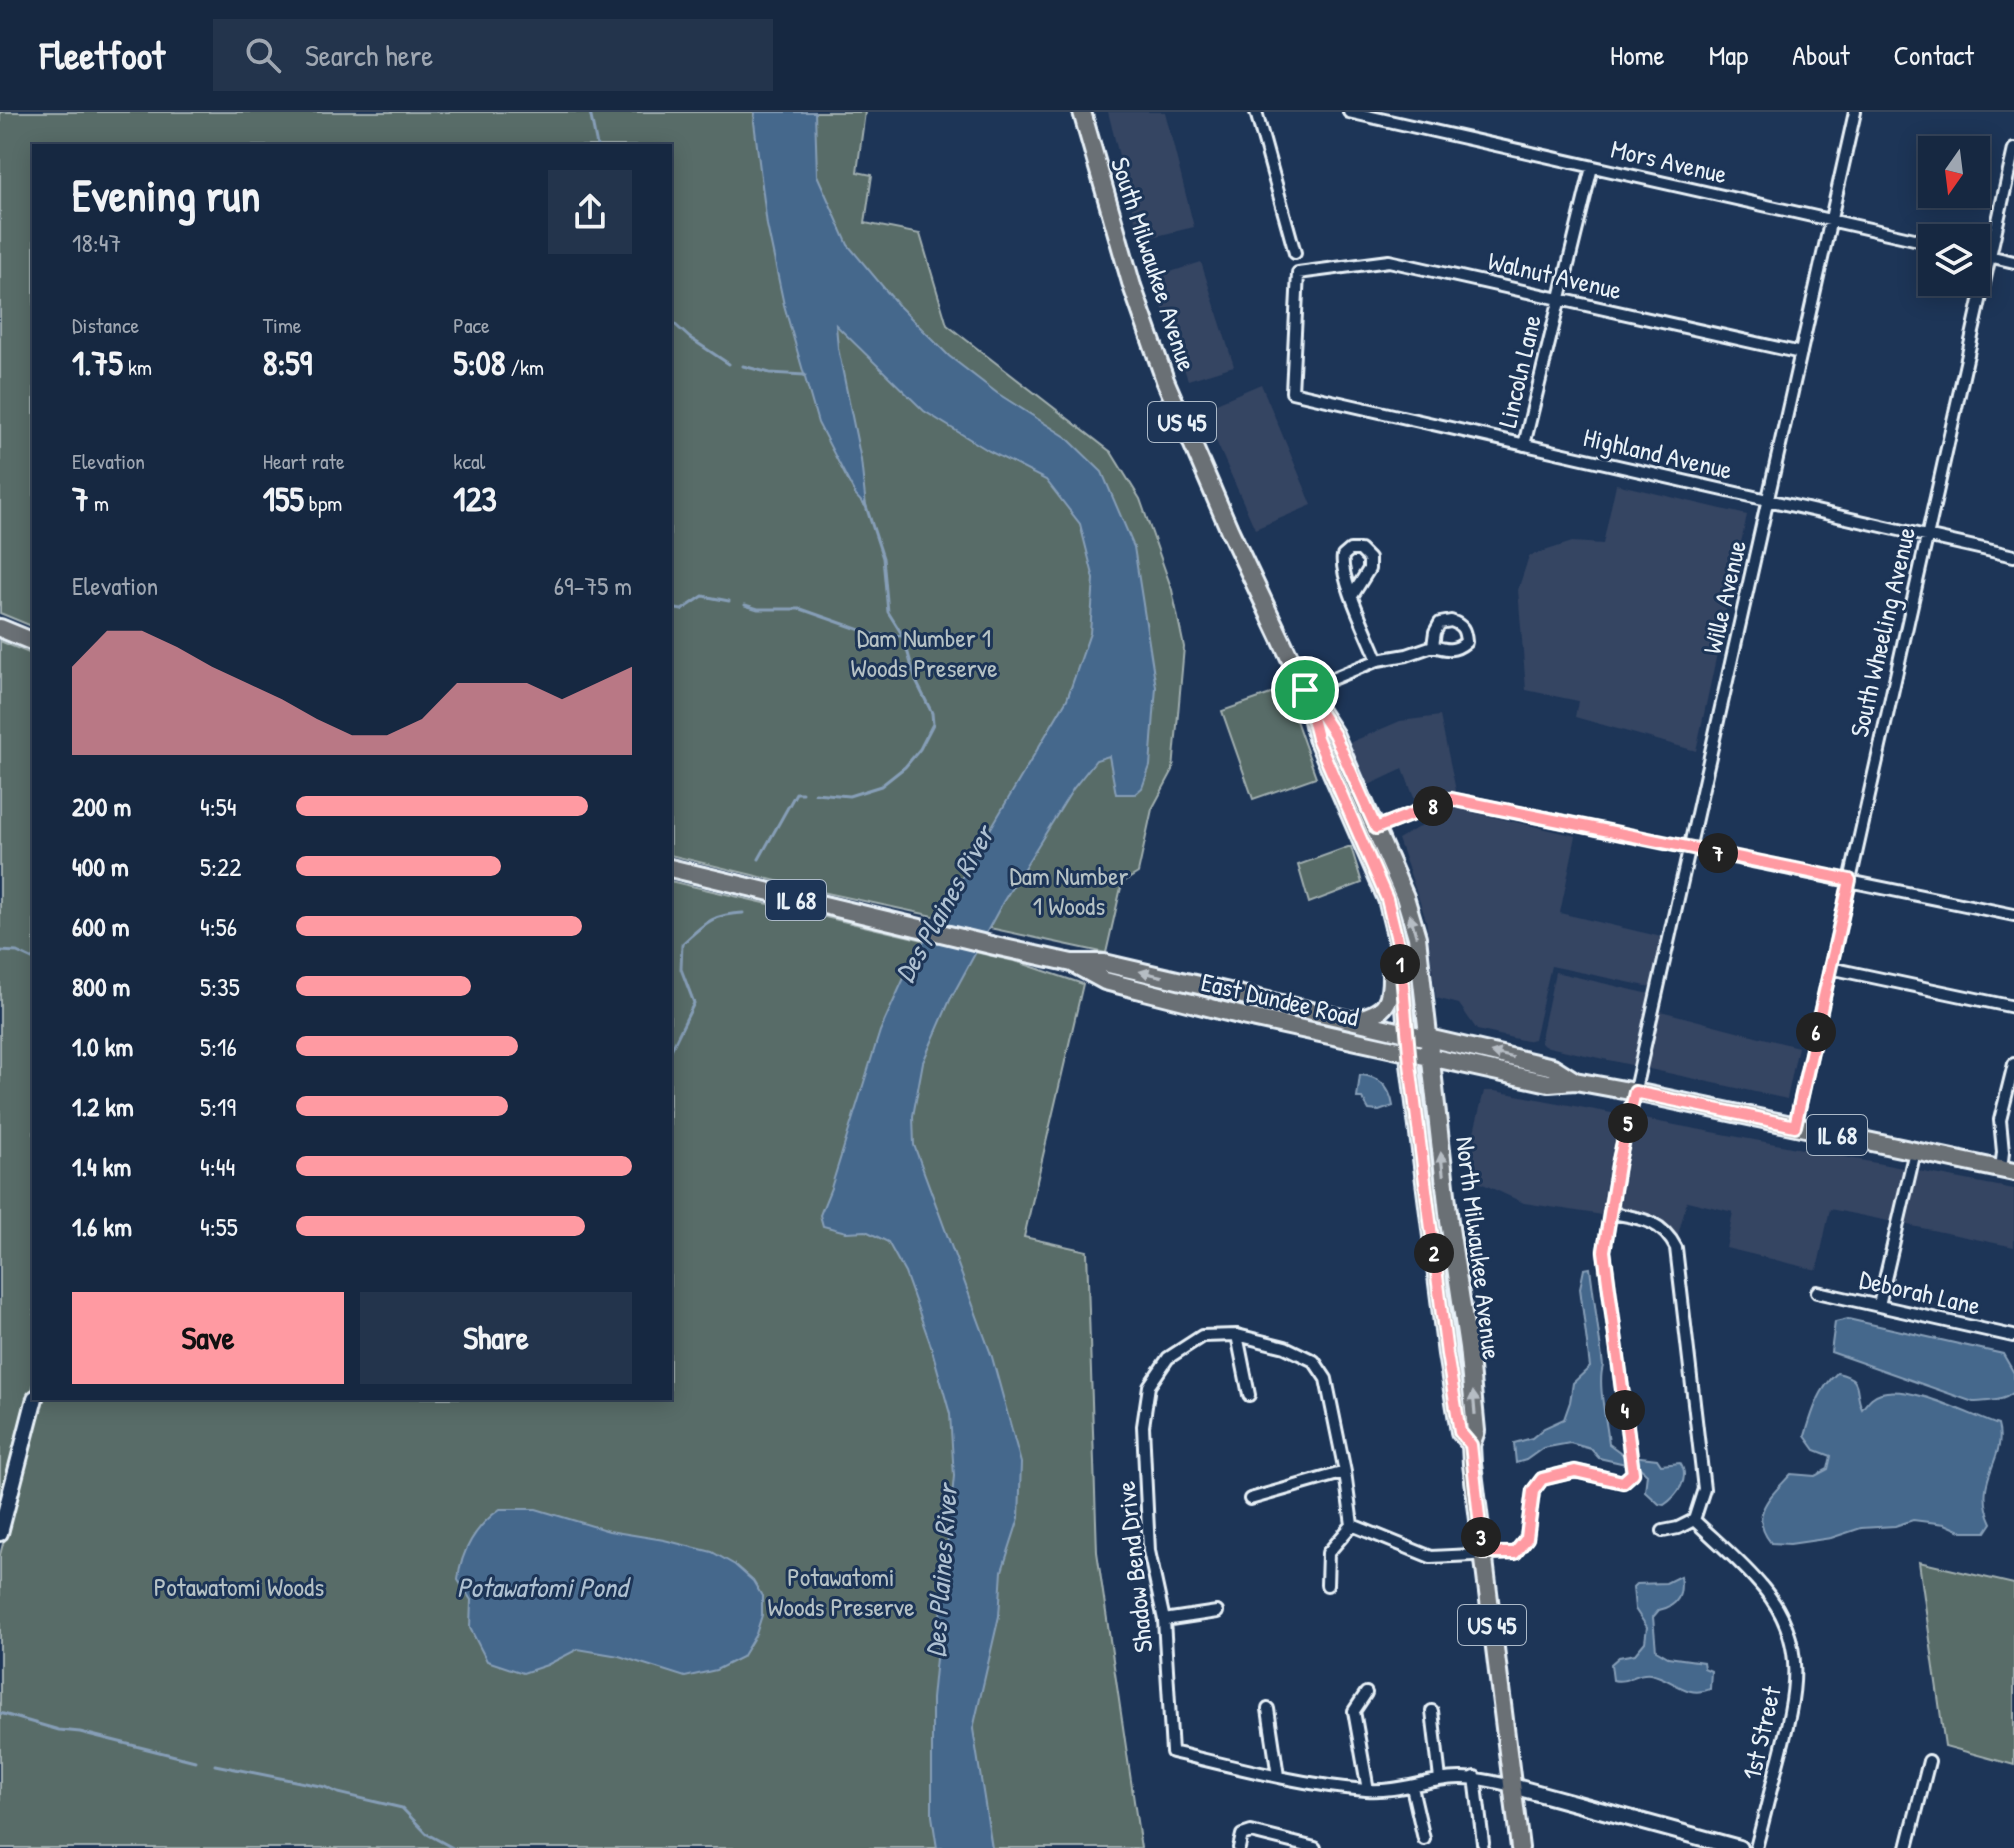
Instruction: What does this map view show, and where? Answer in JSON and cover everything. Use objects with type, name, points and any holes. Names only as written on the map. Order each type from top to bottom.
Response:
[{"type":"main road","name":"South Milwaukee Avenue","points":[[1082,112],[1132,286],[1165,380],[1230,531],[1305,690],[1334,734],[1401,885],[1417,937],[1431,1057]]},
{"type":"main road","points":[[0,628],[32,641]]},
{"type":"main road","name":"South Milwaukee Avenue","points":[[1305,690],[1317,738],[1387,899],[1400,952],[1409,1052]]},
{"type":"main road","name":"East Dundee Road","points":[[672,868],[995,946],[1072,963],[1110,965],[1355,1020],[1553,1067],[1575,1081]]},
{"type":"main road","points":[[1355,1020],[1380,1011],[1391,995],[1387,899]]},
{"type":"main road","name":"East Dundee Road","points":[[1072,963],[1105,981],[1247,1017],[1549,1083],[1575,1081],[1635,1092],[2007,1171]]},
{"type":"main road","name":"North Milwaukee Avenue","points":[[1409,1052],[1447,1354],[1460,1432],[1471,1445]]},
{"type":"main road","name":"North Milwaukee Avenue","points":[[1431,1057],[1451,1241],[1470,1360],[1476,1431],[1471,1445],[1520,1848]]},
{"type":"street","points":[[1256,112],[1295,253]]},
{"type":"street","name":"Mors Avenue","points":[[1349,112],[1918,240]]},
{"type":"street","name":"Wille Avenue","points":[[1483,1553],[1515,1553],[1521,1547],[1527,1538],[1533,1491],[1542,1479],[1575,1471],[1623,1482],[1633,1473],[1604,1251],[1618,1165],[1855,112]]},
{"type":"street","name":"South Wheeling Avenue","points":[[1990,252],[2014,149]]},
{"type":"street","name":"Lincoln Lane","points":[[1524,445],[1592,167]]},
{"type":"street","points":[[1990,256],[2014,262]]},
{"type":"street","name":"Walnut Avenue","points":[[1292,392],[1298,273],[1389,261],[1801,353]]},
{"type":"street","name":"South Wheeling Avenue","points":[[1795,1126],[1980,296]]},
{"type":"street","name":"Highland Avenue","points":[[1292,392],[2014,556]]},
{"type":"street","points":[[1352,596],[1369,569],[1369,559],[1360,550],[1350,550],[1343,556],[1341,566],[1352,596],[1378,660]]},
{"type":"street","points":[[1305,690],[1378,660],[1433,646]]},
{"type":"street","points":[[1376,828],[1451,799],[2014,915]]},
{"type":"street","points":[[1830,968],[2014,1007]]},
{"type":"street","points":[[2007,1171],[2000,1120],[2014,1064]]},
{"type":"street","points":[[1879,1305],[1915,1151]]},
{"type":"street","points":[[1611,1213],[1658,1225],[1668,1233],[1676,1248],[1704,1489],[1694,1520],[1663,1531]]},
{"type":"street","name":"Deborah Lane","points":[[1817,1292],[2013,1336]]},
{"type":"street","points":[[1237,1335],[1249,1395]]},
{"type":"street","name":"Shadow Bend Drive","points":[[1352,1525],[1345,1472],[1326,1379],[1314,1361],[1285,1347],[1237,1335],[1202,1336],[1168,1358],[1149,1386],[1143,1426],[1149,1551],[1164,1620],[1172,1752],[1278,1776],[1368,1790],[1475,1777],[1512,1786]]},
{"type":"street","points":[[0,1533],[34,1400]]},
{"type":"street","points":[[1250,1499],[1345,1472]]},
{"type":"street","name":"1st Street","points":[[1694,1520],[1764,1589],[1783,1620],[1793,1649],[1796,1684],[1790,1717],[1756,1848]]},
{"type":"street","points":[[1327,1585],[1328,1553],[1352,1525],[1431,1557],[1483,1553]]},
{"type":"street","points":[[1164,1620],[1217,1612]]},
{"type":"street","points":[[1366,1693],[1354,1711],[1368,1790]]},
{"type":"street","points":[[1268,1709],[1278,1776]]},
{"type":"street","points":[[1432,1711],[1440,1779]]},
{"type":"street","points":[[1907,1848],[1929,1761]]},
{"type":"street","points":[[1475,1777],[1483,1843]]},
{"type":"street","points":[[1512,1786],[1739,1848]]},
{"type":"street","points":[[1412,1787],[1424,1839]]},
{"type":"street","points":[[1239,1848],[1242,1835],[1251,1832],[1315,1848]]},
{"type":"shaded area","points":[[1108,112],[1165,112],[1194,227],[1140,240]]},
{"type":"shaded area","points":[[1201,262],[1234,366],[1188,380],[1152,278]]},
{"type":"shaded area","points":[[1261,384],[1312,505],[1255,529],[1202,409]]},
{"type":"shaded area","points":[[1616,484],[1747,515],[1696,751],[1575,717],[1578,701],[1526,690],[1518,590],[1529,556],[1572,542],[1603,544]]},
{"type":"shaded area","points":[[1440,716],[1460,809],[1576,836],[1560,913],[1662,937],[1651,987],[1551,966],[1534,1039],[1526,1041],[1477,1030],[1459,1004],[1436,998],[1426,920],[1398,839],[1424,824],[1403,769],[1369,785],[1349,743],[1400,721]]},
{"type":"shaded area","points":[[1555,972],[1663,997],[1661,1011],[1798,1047],[1787,1099],[1544,1046],[1540,1042]]},
{"type":"shaded area","points":[[1484,1091],[2014,1189],[2014,1247],[1830,1209],[1817,1270],[1726,1248],[1733,1212],[1687,1201],[1678,1235],[1596,1214],[1524,1203],[1472,1179],[1470,1148]]},
{"type":"green space","name":"Dam Number 1 Woods Preserve","points":[[0,112],[865,112],[857,172],[872,175],[865,223],[920,234],[947,325],[1111,452],[1140,499],[1172,590],[1184,647],[1173,770],[1152,809],[1138,873],[1122,883],[1106,953],[822,892],[672,855],[672,144],[32,144],[32,626],[0,613]]},
{"type":"green space","points":[[0,641],[32,654],[32,1390],[0,1513]]},
{"type":"green space","points":[[1285,689],[1316,777],[1253,799],[1222,711]]},
{"type":"green space","points":[[1351,847],[1362,883],[1309,903],[1298,865]]},
{"type":"green space","name":"Potawatomi Woods Preserve","points":[[672,881],[1018,962],[1083,984],[1024,1237],[1087,1251],[1097,1552],[1141,1848],[0,1848],[0,1555],[40,1400],[672,1400]]},
{"type":"green space","points":[[1919,1562],[2014,1584],[2014,1765],[1945,1746]]},
{"type":"water","points":[[755,112],[815,112],[817,175],[848,245],[899,306],[949,356],[997,393],[1066,437],[1102,472],[1134,547],[1156,687],[1150,766],[1142,788],[1135,794],[1116,794],[1109,756],[1096,760],[1073,789],[1003,902],[950,1000],[923,1062],[913,1116],[914,1145],[992,1357],[1021,1463],[1019,1518],[1002,1571],[999,1616],[973,1729],[992,1848],[937,1848],[932,1816],[932,1699],[954,1476],[950,1414],[930,1343],[905,1273],[888,1242],[866,1231],[846,1232],[823,1226],[820,1215],[880,1031],[909,967],[1067,699],[1090,633],[1094,579],[1080,524],[1046,480],[989,451],[924,411],[836,325],[861,460],[866,507],[856,496],[818,423],[784,305],[767,225]]},
{"type":"water","points":[[1360,1075],[1382,1084],[1393,1106],[1379,1111],[1369,1110],[1362,1098],[1357,1098]]},
{"type":"water","points":[[1590,1268],[1603,1366],[1602,1393],[1609,1444],[1624,1455],[1657,1459],[1661,1465],[1680,1463],[1683,1481],[1678,1492],[1664,1505],[1645,1491],[1647,1474],[1639,1467],[1599,1458],[1591,1449],[1570,1443],[1543,1448],[1516,1463],[1514,1443],[1532,1438],[1544,1428],[1564,1419],[1573,1383],[1590,1367],[1580,1288],[1584,1269]]},
{"type":"water","points":[[1848,1319],[2003,1354],[2014,1373],[2014,1392],[2000,1399],[1973,1402],[1831,1352],[1835,1322]]},
{"type":"water","points":[[1837,1373],[1855,1382],[1862,1409],[1872,1398],[1893,1391],[1940,1402],[1998,1425],[1998,1448],[1985,1494],[1992,1523],[1986,1532],[1963,1532],[1945,1524],[1913,1520],[1895,1526],[1861,1528],[1831,1538],[1790,1544],[1771,1543],[1761,1523],[1769,1498],[1791,1474],[1815,1476],[1828,1469],[1831,1456],[1815,1450],[1805,1436],[1820,1394]]},
{"type":"water","name":"Potawatomi Pond","points":[[500,1509],[536,1509],[609,1531],[712,1552],[735,1565],[753,1581],[762,1596],[762,1615],[756,1634],[742,1657],[716,1670],[685,1677],[619,1656],[578,1649],[523,1673],[487,1661],[470,1628],[471,1600],[458,1580],[462,1559],[471,1540]]},
{"type":"water","points":[[1680,1576],[1678,1598],[1653,1617],[1656,1650],[1668,1657],[1703,1662],[1704,1668],[1711,1671],[1710,1689],[1686,1690],[1650,1674],[1613,1680],[1611,1664],[1619,1657],[1635,1654],[1645,1642],[1647,1627],[1635,1609],[1633,1587],[1636,1584],[1666,1583]]},
{"type":"waterway","points":[[590,112],[597,144]]},
{"type":"waterway","points":[[672,322],[729,364]]},
{"type":"waterway","points":[[743,366],[770,373],[805,375]]},
{"type":"waterway","points":[[815,793],[849,796],[881,786],[905,767],[920,749],[933,724],[932,713],[916,681],[903,636],[888,612],[883,558],[865,503]]},
{"type":"waterway","points":[[672,608],[682,610],[703,596],[729,601]]},
{"type":"waterway","points":[[745,605],[758,609],[801,609],[875,635],[903,636]]},
{"type":"waterway","points":[[759,859],[796,793],[802,793]]},
{"type":"waterway","points":[[672,1048],[694,1003],[681,969],[682,944],[709,921],[723,915],[743,913]]},
{"type":"waterway","points":[[0,951],[17,952],[32,959]]},
{"type":"waterway","points":[[0,1713],[59,1730],[80,1732],[195,1761]]},
{"type":"waterway","points":[[215,1765],[325,1787],[402,1808],[427,1834],[453,1848]]},
{"type":"route","points":[[1305,690],[1334,734],[1376,828],[1451,799],[1850,880],[1795,1126],[1635,1092],[1618,1165],[1604,1251],[1633,1473],[1623,1482],[1575,1471],[1542,1479],[1533,1491],[1527,1538],[1515,1553],[1483,1553],[1471,1445],[1460,1432],[1447,1354],[1404,1018],[1400,952],[1387,899],[1317,738],[1305,690]]},
{"type":"park label","name":"Dam Number 1 Woods","points":[[1069,890]]},
{"type":"park label","name":"Potawatomi Woods","points":[[239,1586]]},
{"type":"water label","name":"Des Plaines River","points":[[944,904]]},
{"type":"water label","name":"Des Plaines River","points":[[941,1571]]}]
